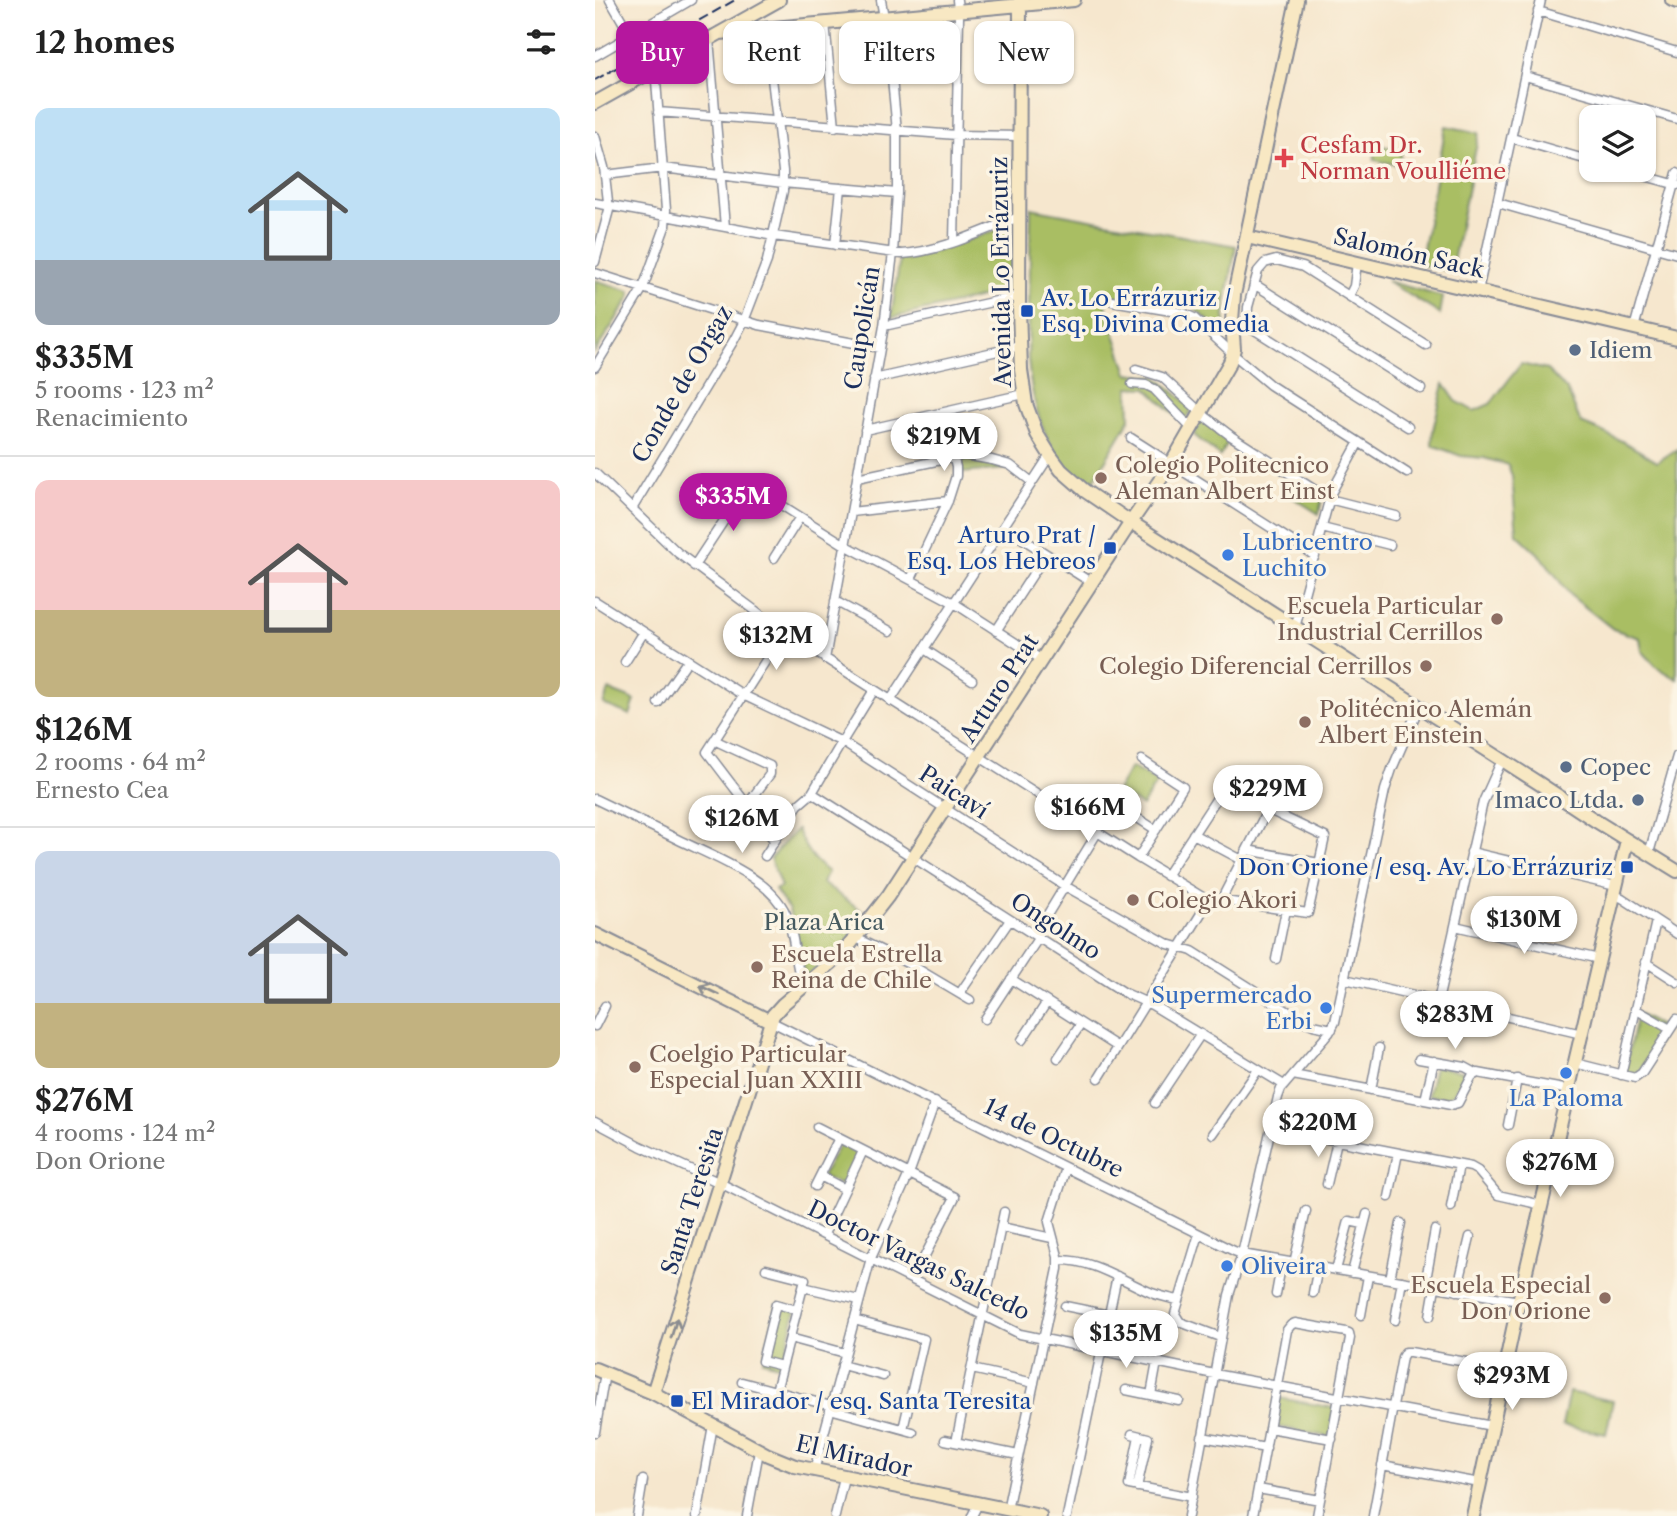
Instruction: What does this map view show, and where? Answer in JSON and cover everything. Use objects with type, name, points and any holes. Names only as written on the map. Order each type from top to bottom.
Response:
[{"type":"street","points":[[610,0],[622,21]]},
{"type":"street","points":[[656,21],[691,0]]},
{"type":"street","points":[[709,39],[779,0]]},
{"type":"street","name":"Caupolicán","points":[[825,659],[884,326],[893,253],[897,131],[893,76],[881,0]]},
{"type":"street","points":[[835,127],[825,23],[885,18],[958,6],[1074,0]]},
{"type":"street","points":[[1233,354],[1234,295],[1297,0]]},
{"type":"street","points":[[1478,291],[1541,0]]},
{"type":"street","points":[[1672,0],[1677,2]]},
{"type":"street","name":"Avenida Lo Errázuriz","points":[[1020,3],[1019,296],[1024,394],[1033,425],[1061,470],[1131,522],[1677,870]]},
{"type":"street","points":[[954,241],[958,6]]},
{"type":"street","points":[[1538,12],[1677,52]]},
{"type":"street","points":[[714,36],[723,35]]},
{"type":"street","points":[[714,36],[716,117],[725,227]]},
{"type":"street","points":[[595,56],[616,44]]},
{"type":"street","points":[[1525,76],[1677,119]]},
{"type":"street","points":[[595,103],[628,84]]},
{"type":"street","points":[[595,366],[643,288],[663,232],[666,216],[656,84]]},
{"type":"street","name":"Conde de Orgaz","points":[[632,509],[728,351],[744,321],[767,261],[783,183],[773,84]]},
{"type":"street","points":[[659,113],[957,135],[1020,136]]},
{"type":"street","points":[[595,136],[603,160],[609,215],[595,262]]},
{"type":"street","points":[[1512,138],[1579,157]]},
{"type":"street","points":[[605,174],[663,168],[783,183],[897,193]]},
{"type":"street","points":[[1634,328],[1677,173]]},
{"type":"street","points":[[1656,180],[1675,185]]},
{"type":"street","points":[[835,245],[841,188]]},
{"type":"street","points":[[595,203],[774,236],[893,253],[920,252],[1019,216]]},
{"type":"street","points":[[1498,203],[1677,254]]},
{"type":"street","name":"Salomón Sack","points":[[1247,237],[1677,338]]},
{"type":"street","points":[[1247,326],[1248,307],[1260,268],[1276,260],[1303,267],[1426,345]]},
{"type":"street","points":[[1349,296],[1354,286],[1357,263]]},
{"type":"street","points":[[595,273],[744,321],[880,348]]},
{"type":"street","points":[[1254,284],[1421,389]]},
{"type":"street","points":[[884,326],[1019,296]]},
{"type":"street","points":[[1112,301],[1189,314],[1270,385],[1407,473]]},
{"type":"street","points":[[1232,328],[1247,326],[1408,427]]},
{"type":"street","points":[[874,379],[1020,346]]},
{"type":"street","name":"Arturo Prat","points":[[770,1021],[778,1008],[856,939],[913,859],[1171,464],[1233,354]]},
{"type":"street","points":[[1136,369],[1153,373],[1167,381],[1201,413],[1231,436],[1329,499],[1396,516]]},
{"type":"street","points":[[1132,384],[1154,388],[1192,429]]},
{"type":"street","points":[[865,430],[1024,394]]},
{"type":"street","points":[[1132,438],[1315,556]]},
{"type":"street","points":[[1295,628],[1333,487],[1359,442]]},
{"type":"street","points":[[857,478],[964,455],[1010,466],[1032,482]]},
{"type":"street","points":[[890,701],[1050,455]]},
{"type":"street","points":[[911,579],[957,476],[953,456]]},
{"type":"street","points":[[595,472],[670,547],[784,632],[1138,859],[1199,896],[1308,913],[1325,837],[1224,788]]},
{"type":"street","points":[[694,566],[748,484],[845,545],[954,603],[1042,660]]},
{"type":"street","points":[[851,512],[948,501]]},
{"type":"street","points":[[774,558],[800,517]]},
{"type":"street","points":[[1004,527],[1092,583]]},
{"type":"street","points":[[1322,528],[1390,545]]},
{"type":"street","points":[[996,631],[1047,554]]},
{"type":"street","name":"Paicaví","points":[[595,601],[743,695],[842,741],[1065,886],[1168,944],[1192,951],[1303,1021],[1332,1029]]},
{"type":"street","points":[[835,601],[890,631]]},
{"type":"street","points":[[625,662],[644,632]]},
{"type":"street","points":[[774,840],[706,752],[784,632]]},
{"type":"street","points":[[924,649],[972,680]]},
{"type":"street","points":[[658,703],[688,660]]},
{"type":"street","points":[[765,856],[798,805],[812,793],[874,690]]},
{"type":"street","points":[[1188,1516],[1229,1295],[1243,1254],[1278,1097],[1284,1085],[1332,1029],[1388,780],[1419,707]]},
{"type":"street","points":[[714,740],[770,766],[770,774],[747,806]]},
{"type":"street","points":[[1649,853],[1677,756]]},
{"type":"street","points":[[1138,859],[1183,787],[1142,760]]},
{"type":"street","points":[[1438,1001],[1485,795],[1502,760]]},
{"type":"street","points":[[1166,876],[1234,772]]},
{"type":"street","name":"Ongolmo","points":[[812,793],[1125,993],[1146,1002],[1284,1085]]},
{"type":"street","points":[[595,799],[732,866],[766,888],[786,912],[803,987]]},
{"type":"street","points":[[1221,900],[1268,809]]},
{"type":"street","points":[[1139,819],[1156,830]]},
{"type":"street","points":[[985,1019],[1097,832]]},
{"type":"street","points":[[1193,834],[1242,860]]},
{"type":"street","points":[[1473,1516],[1519,1301],[1627,840]]},
{"type":"street","points":[[1247,850],[1319,863]]},
{"type":"street","points":[[1471,852],[1615,891],[1677,934]]},
{"type":"street","points":[[1099,1078],[1210,899]]},
{"type":"street","points":[[1276,959],[1286,910]]},
{"type":"street","points":[[960,993],[1010,920]]},
{"type":"street","points":[[1621,1075],[1656,920]]},
{"type":"street","points":[[1455,926],[1599,959]]},
{"type":"street","name":"14 de Octubre","points":[[595,934],[1243,1254],[1519,1301]]},
{"type":"street","points":[[856,939],[911,965],[970,1000]]},
{"type":"street","points":[[1646,962],[1677,982]]},
{"type":"street","points":[[1011,979],[1118,1047]]},
{"type":"street","points":[[1345,979],[1582,1034]]},
{"type":"street","points":[[1022,1040],[1047,1002]]},
{"type":"street","points":[[595,1026],[605,1006]]},
{"type":"street","points":[[1635,1009],[1670,1029]]},
{"type":"street","points":[[1575,1063],[1635,1078],[1642,1073],[1677,1019]]},
{"type":"street","name":"Santa Teresita","points":[[653,1393],[770,1021]]},
{"type":"street","points":[[1058,1058],[1081,1024]]},
{"type":"street","points":[[1155,1103],[1201,1034]]},
{"type":"street","points":[[1371,1090],[1379,1048]]},
{"type":"street","points":[[1419,1059],[1465,1067],[1476,1073],[1569,1090]]},
{"type":"street","points":[[1426,1100],[1434,1062]]},
{"type":"street","points":[[1213,1134],[1258,1069]]},
{"type":"street","points":[[1293,1074],[1451,1105],[1460,1099],[1476,1073]]},
{"type":"street","points":[[1508,1125],[1517,1079]]},
{"type":"street","points":[[814,1471],[871,1258],[909,1174],[935,1102]]},
{"type":"street","name":"Doctor Vargas Salcedo","points":[[595,1122],[1014,1331],[1214,1374],[1492,1426]]},
{"type":"street","points":[[817,1127],[955,1197],[913,1279]]},
{"type":"street","points":[[1271,1128],[1459,1165],[1476,1170],[1499,1195],[1542,1205]]},
{"type":"street","points":[[815,1186],[839,1138]]},
{"type":"street","points":[[1327,1184],[1337,1141]]},
{"type":"street","points":[[824,1234],[863,1151]]},
{"type":"street","points":[[1389,1197],[1398,1153]]},
{"type":"street","points":[[1451,1208],[1459,1165]]},
{"type":"street","points":[[1007,1510],[1058,1260],[1049,1219],[1066,1168]]},
{"type":"street","points":[[820,1176],[845,1189]]},
{"type":"street","points":[[1294,1263],[1305,1211]]},
{"type":"street","points":[[956,1442],[1004,1212]]},
{"type":"street","points":[[1352,1273],[1367,1214]]},
{"type":"street","points":[[1336,1270],[1349,1221],[1363,1224]]},
{"type":"street","points":[[1390,1279],[1401,1223]]},
{"type":"street","points":[[1001,1227],[1052,1238]]},
{"type":"street","points":[[1425,1285],[1436,1230]]},
{"type":"street","points":[[1199,1234],[1175,1311],[1178,1320],[1220,1337]]},
{"type":"street","points":[[1457,1291],[1470,1237]]},
{"type":"street","points":[[1058,1260],[1093,1265],[1155,1294],[1178,1300]]},
{"type":"street","points":[[1276,1294],[1282,1261]]},
{"type":"street","points":[[1313,1293],[1318,1267]]},
{"type":"street","points":[[766,1269],[805,1279],[776,1391]]},
{"type":"street","points":[[1067,1516],[1117,1276]]},
{"type":"street","points":[[1361,1315],[1368,1276]]},
{"type":"street","points":[[1395,1320],[1402,1281]]},
{"type":"street","points":[[803,1287],[859,1300]]},
{"type":"street","points":[[1430,1316],[1435,1287]]},
{"type":"street","points":[[782,1366],[762,1361],[776,1304],[797,1310]]},
{"type":"street","points":[[1065,1306],[1109,1315]]},
{"type":"street","points":[[854,1320],[924,1339],[903,1429]]},
{"type":"street","points":[[1253,1516],[1287,1330],[1290,1325],[1297,1323],[1349,1333],[1350,1338],[1317,1516]]},
{"type":"street","points":[[790,1338],[845,1353]]},
{"type":"street","points":[[1373,1516],[1405,1352],[1504,1369]]},
{"type":"street","points":[[1151,1395],[1157,1362]]},
{"type":"street","points":[[842,1365],[883,1376]]},
{"type":"street","points":[[972,1369],[1034,1382]]},
{"type":"street","points":[[595,1432],[600,1371]]},
{"type":"street","name":"El Mirador","points":[[600,1371],[653,1393],[786,1463],[975,1510],[1007,1510],[1040,1516]]},
{"type":"street","points":[[742,1382],[913,1432]]},
{"type":"street","points":[[1126,1390],[1179,1401]]},
{"type":"street","points":[[697,1516],[713,1426]]},
{"type":"street","points":[[1269,1428],[1332,1439]]},
{"type":"street","points":[[1140,1436],[1133,1486],[1192,1497]]},
{"type":"street","points":[[1202,1437],[1266,1448]]},
{"type":"street","points":[[945,1440],[1019,1455]]},
{"type":"street","points":[[747,1516],[759,1451]]},
{"type":"street","points":[[1382,1465],[1480,1483]]},
{"type":"street","points":[[835,1516],[844,1477]]},
{"type":"street","points":[[637,1516],[643,1480]]},
{"type":"street","points":[[1258,1489],[1320,1500]]},
{"type":"green space","points":[[1446,126],[1479,133],[1451,271],[1420,265]]},
{"type":"green space","points":[[1377,145],[1402,150],[1399,165],[1374,160]]},
{"type":"green space","points":[[1031,208],[1236,246],[1226,302],[1224,333],[1192,307],[1109,296],[1106,307],[1128,373],[1156,377],[1193,408],[1183,423],[1147,388],[1129,387],[1130,419],[1088,490],[1052,446],[1041,422],[1031,385],[1028,359]]},
{"type":"green space","points":[[1012,225],[1012,290],[891,318],[900,258],[939,250]]},
{"type":"green space","points":[[595,280],[630,291],[631,296],[595,352]]},
{"type":"green space","points":[[1387,281],[1443,297],[1440,314]]},
{"type":"green space","points":[[1521,364],[1547,370],[1567,390],[1581,423],[1621,440],[1657,462],[1677,449],[1677,679],[1657,667],[1642,651],[1640,638],[1613,629],[1570,595],[1542,557],[1517,534],[1512,476],[1508,465],[1484,458],[1461,456],[1432,445],[1444,384],[1456,401],[1474,411],[1490,404]]},
{"type":"green space","points":[[1202,420],[1230,439],[1220,456],[1194,435]]},
{"type":"green space","points":[[958,459],[977,460],[1005,469],[962,473]]},
{"type":"green space","points":[[1294,479],[1322,499],[1319,514],[1284,492]]},
{"type":"green space","points":[[609,690],[635,700],[630,715],[603,704]]},
{"type":"green space","points":[[1131,767],[1157,782],[1142,806],[1117,791]]},
{"type":"green space","name":"Plaza Arica","points":[[797,829],[809,853],[828,872],[822,883],[867,914],[845,944],[807,976],[789,910],[775,890],[781,887],[770,858]]},
{"type":"green space","points":[[1637,1014],[1666,1029],[1641,1070],[1634,1074],[1624,1073]]},
{"type":"green space","points":[[1435,1066],[1466,1072],[1455,1092],[1446,1098],[1428,1095]]},
{"type":"green space","points":[[840,1143],[859,1153],[843,1186],[822,1176]]},
{"type":"green space","points":[[777,1305],[796,1310],[782,1366],[763,1361]]},
{"type":"green space","points":[[1569,1392],[1613,1401],[1606,1434],[1562,1425]]},
{"type":"green space","points":[[1279,1398],[1335,1408],[1330,1437],[1274,1426]]},
{"type":"railway","points":[[595,80],[735,0]]},
{"type":"place","name":"Cesfam Dr. Norman Voulliéme","points":[[1284,158]]},
{"type":"place","name":"Av. Lo Errázuriz / Esq. Divina Comedia","points":[[1027,311]]},
{"type":"place","name":"Idiem","points":[[1575,350]]},
{"type":"place","name":"Colegio Politecnico Aleman Albert Einst","points":[[1101,478]]},
{"type":"place","name":"Arturo Prat / Esq. Los Hebreos","points":[[1110,548]]},
{"type":"place","name":"Lubricentro Luchito","points":[[1228,555]]},
{"type":"place","name":"Escuela Particular Industrial Cerrillos","points":[[1497,619]]},
{"type":"place","name":"Colegio Diferencial Cerrillos","points":[[1426,666]]},
{"type":"place","name":"Politécnico Alemán Albert Einstein","points":[[1305,722]]},
{"type":"place","name":"Copec","points":[[1566,767]]},
{"type":"place","name":"Imaco Ltda.","points":[[1638,800]]},
{"type":"place","name":"Don Orione / esq. Av. Lo Errázuriz","points":[[1627,867]]},
{"type":"place","name":"Colegio Akori","points":[[1133,900]]},
{"type":"place","name":"Escuela Estrella Reina de Chile","points":[[757,967]]},
{"type":"place","name":"Supermercado Erbi","points":[[1326,1008]]},
{"type":"place","name":"Coelgio Particular Especial Juan XXIII","points":[[635,1067]]},
{"type":"place","name":"La Paloma","points":[[1566,1073]]},
{"type":"place","name":"Oliveira","points":[[1227,1266]]},
{"type":"place","name":"Escuela Especial Don Orione","points":[[1605,1298]]},
{"type":"place","name":"El Mirador / esq. Santa Teresita","points":[[677,1401]]}]
